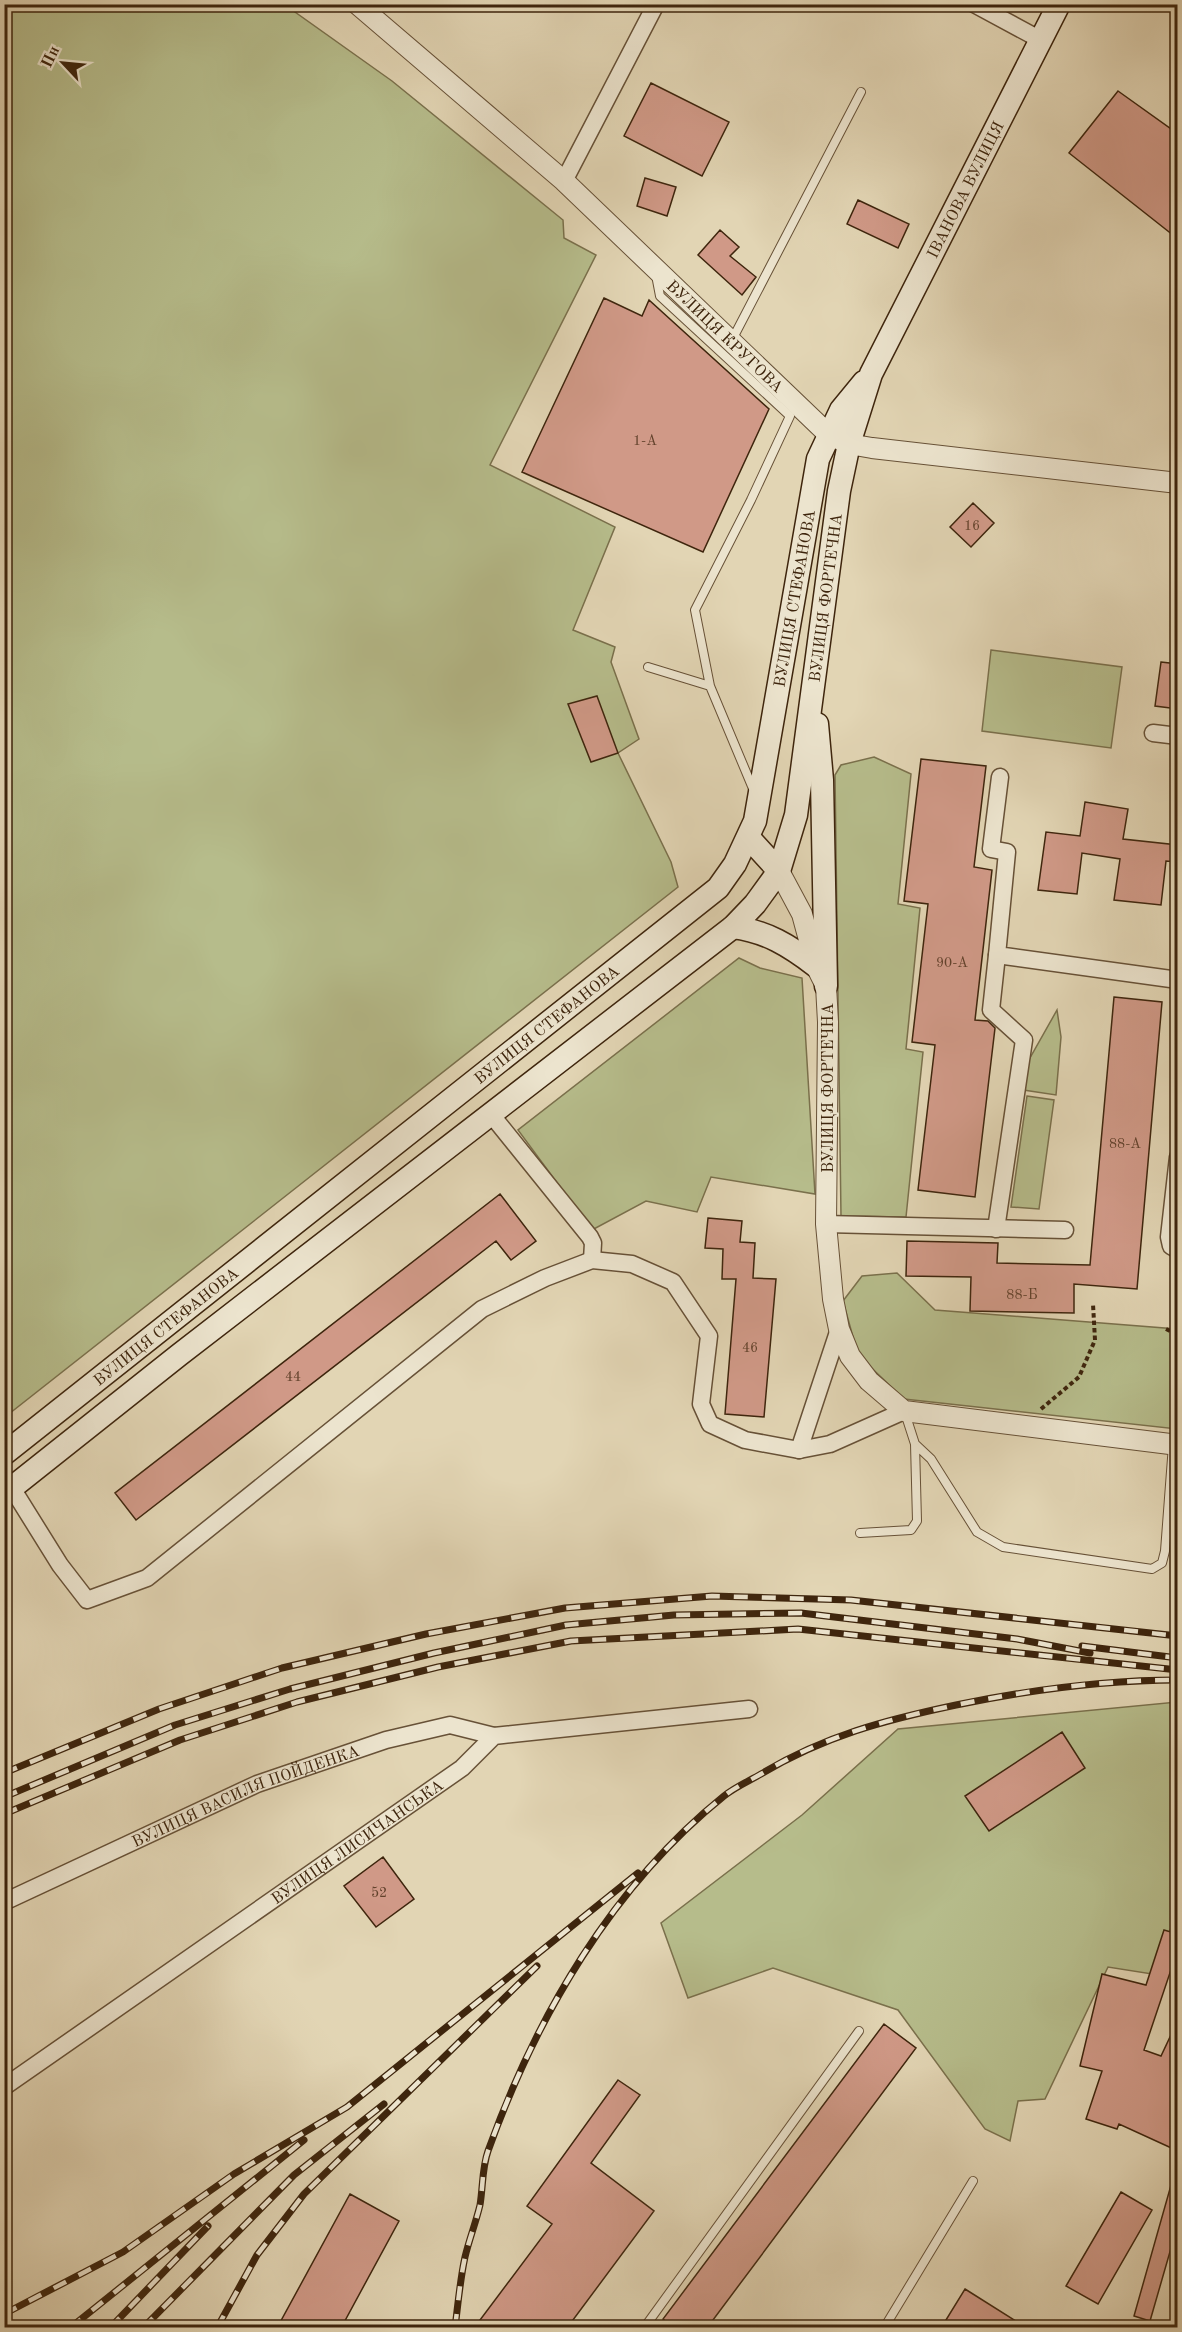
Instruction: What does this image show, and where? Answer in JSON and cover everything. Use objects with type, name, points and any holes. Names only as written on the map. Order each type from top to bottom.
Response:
[{"type":"main road","name":"ІВАНОВА ВУЛИЦЯ","points":[[849,444],[871,374],[1059,4]]},
{"type":"main road","name":"ІВАНОВА ВУЛИЦЯ","points":[[828,434],[841,410],[871,374]]},
{"type":"main road","name":"ВУЛИЦЯ СТЕФАНОВА","points":[[4,1454],[718,888],[749,838],[759,802],[813,481],[828,434]]},
{"type":"main road","name":"ВУЛИЦЯ ФОРТЕЧНА","points":[[779,871],[796,815],[839,491],[849,444]]},
{"type":"main road","points":[[813,686],[822,780],[821,976]]},
{"type":"main road","points":[[749,838],[779,871]]},
{"type":"main road","name":"ВУЛИЦЯ СТЕФАНОВА","points":[[8,1491],[490,1113],[733,927],[756,904],[779,871]]},
{"type":"main road","points":[[733,927],[755,929],[780,941],[821,976]]},
{"type":"street","name":"ВУЛИЦЯ КРУГОВА","points":[[357,4],[564,181],[828,434],[849,444],[1178,483]]},
{"type":"street","points":[[564,181],[656,4]]},
{"type":"street","points":[[974,4],[1041,40]]},
{"type":"street","points":[[1153,733],[1178,736]]},
{"type":"street","points":[[996,1229],[1024,1040],[991,1010],[1007,852],[991,849],[1000,777]]},
{"type":"street","name":"ВУЛИЦЯ ФОРТЕЧНА","points":[[779,871],[802,914],[821,976],[828,1022],[826,1224],[833,1299],[839,1329],[850,1356],[869,1381],[904,1411]]},
{"type":"street","points":[[997,955],[1178,980]]},
{"type":"street","points":[[490,1113],[590,1237],[593,1243],[592,1260]]},
{"type":"street","points":[[1178,1157],[1169,1237],[1171,1246],[1178,1250]]},
{"type":"street","points":[[826,1224],[1065,1230]]},
{"type":"street","points":[[8,1491],[87,1600],[147,1578],[482,1309],[545,1278],[592,1260],[632,1264],[673,1282],[709,1336],[701,1404],[710,1424],[745,1440],[799,1450],[830,1444],[904,1411],[1175,1445]]},
{"type":"street","points":[[799,1450],[839,1329]]},
{"type":"street","points":[[494,1736],[749,1709]]},
{"type":"street","name":"ВУЛИЦЯ ВАСИЛЯ ПОЙДЕНКА","points":[[4,1902],[257,1784],[386,1740],[450,1725],[494,1736]]},
{"type":"street","name":"ВУЛИЦЯ ЛИСИЧАНСЬКА","points":[[4,2087],[462,1768],[494,1736]]},
{"type":"lane","points":[[732,340],[861,92]]},
{"type":"lane","points":[[655,268],[660,296],[790,416],[751,500],[695,610],[710,686],[759,802]]},
{"type":"lane","points":[[648,667],[710,686]]},
{"type":"lane","points":[[860,1533],[911,1530],[917,1521],[915,1444],[904,1411]]},
{"type":"lane","points":[[915,1444],[931,1459],[977,1533],[988,1540],[1003,1547],[1152,1569],[1162,1563],[1165,1551],[1175,1445]]},
{"type":"lane","points":[[644,2328],[859,2031]]},
{"type":"lane","points":[[884,2328],[973,2181]]},
{"type":"path","points":[[1020,1427],[1079,1377],[1095,1340],[1093,1304]]},
{"type":"path","points":[[1166,1329],[1178,1335]]},
{"type":"green space","points":[[5,5],[285,5],[392,81],[563,220],[564,238],[596,255],[490,465],[615,527],[573,630],[615,647],[611,662],[639,739],[618,753],[671,862],[678,887],[5,1417]]},
{"type":"green space","points":[[991,650],[1122,667],[1111,748],[982,731]]},
{"type":"green space","points":[[874,757],[911,774],[898,904],[920,908],[906,1049],[923,1052],[906,1217],[841,1216],[835,775],[841,765]]},
{"type":"green space","points":[[739,958],[760,968],[802,978],[815,1194],[711,1177],[697,1212],[646,1201],[592,1230],[518,1130]]},
{"type":"green space","points":[[1057,1010],[1061,1037],[1056,1095],[1017,1089],[1017,1081]]},
{"type":"green space","points":[[1027,1096],[1054,1100],[1039,1209],[1011,1207]]},
{"type":"green space","points":[[897,1273],[935,1310],[1177,1329],[1177,1429],[904,1399],[858,1355],[843,1301],[862,1276]]},
{"type":"green space","points":[[1177,1702],[1178,1901],[1175,1918],[1152,1974],[1108,1967],[1045,2099],[1018,2101],[1010,2141],[985,2129],[898,2010],[773,1968],[688,1998],[661,1923],[802,1815],[898,1729]]},
{"type":"building","points":[[651,83],[729,122],[702,176],[624,136]]},
{"type":"building","points":[[1118,91],[1178,134],[1178,239],[1069,153]]},
{"type":"building","points":[[645,178],[676,187],[667,216],[637,206]]},
{"type":"building","points":[[858,200],[909,224],[898,248],[847,224]]},
{"type":"building","points":[[720,230],[739,247],[730,256],[756,277],[742,295],[698,255]]},
{"type":"building","points":[[604,298],[642,316],[649,300],[769,409],[703,552],[522,472]]},
{"type":"building","points":[[973,503],[994,523],[971,547],[950,527]]},
{"type":"building","points":[[1161,662],[1178,664],[1178,709],[1155,706]]},
{"type":"building","points":[[597,696],[618,753],[591,762],[568,704]]},
{"type":"building","points":[[921,759],[986,766],[974,867],[992,870],[975,1020],[988,1021],[995,1028],[975,1197],[918,1190],[935,1045],[912,1042],[928,904],[904,901]]},
{"type":"building","points":[[1085,802],[1128,809],[1123,839],[1178,845],[1178,862],[1166,861],[1161,905],[1114,900],[1120,859],[1082,853],[1077,894],[1038,890],[1046,832],[1080,836]]},
{"type":"building","points":[[1114,997],[1162,1002],[1137,1289],[1074,1284],[1074,1313],[970,1311],[971,1277],[906,1276],[907,1241],[998,1243],[997,1263],[1090,1265]]},
{"type":"building","points":[[500,1194],[536,1241],[511,1260],[496,1241],[136,1520],[115,1493]]},
{"type":"building","points":[[708,1218],[742,1221],[740,1242],[755,1243],[753,1278],[776,1279],[764,1417],[725,1414],[736,1279],[722,1279],[723,1249],[705,1248]]},
{"type":"building","points":[[1062,1732],[1085,1768],[989,1831],[965,1796]]},
{"type":"building","points":[[383,1857],[414,1899],[376,1927],[344,1886]]},
{"type":"building","points":[[1164,1930],[1178,1934],[1178,1949],[1144,2050],[1161,2056],[1178,2020],[1178,2151],[1119,2124],[1117,2129],[1086,2119],[1102,2071],[1080,2066],[1102,1974],[1146,1985]]},
{"type":"building","points":[[884,2024],[916,2048],[707,2328],[674,2328],[663,2319]]},
{"type":"building","points":[[618,2080],[640,2095],[591,2163],[654,2211],[567,2328],[474,2328],[552,2224],[527,2206]]},
{"type":"building","points":[[1173,2178],[1178,2179],[1178,2224],[1150,2321],[1134,2316]]},
{"type":"building","points":[[1121,2192],[1152,2210],[1098,2304],[1066,2286]]},
{"type":"building","points":[[350,2194],[399,2221],[341,2328],[277,2328]]},
{"type":"building","points":[[965,2289],[1027,2328],[941,2328]]},
{"type":"railway","points":[[4,1773],[159,1709],[282,1668],[426,1634],[565,1608],[712,1596],[851,1600],[1178,1636]]},
{"type":"railway","points":[[4,1797],[175,1725],[290,1689],[434,1653],[566,1625],[674,1615],[801,1613],[1017,1639],[1090,1653]]},
{"type":"railway","points":[[4,1814],[180,1740],[297,1702],[438,1667],[571,1641],[798,1629],[1178,1670]]},
{"type":"railway","points":[[1082,1646],[1178,1658]]},
{"type":"railway","points":[[455,2328],[463,2266],[480,2205],[486,2157],[529,2052],[582,1957],[647,1871],[684,1832],[737,1787],[808,1749],[880,1723],[956,1705],[1039,1690],[1094,1684],[1178,1680]]},
{"type":"railway","points":[[4,2314],[123,2252],[234,2174],[347,2107],[638,1873]]},
{"type":"railway","points":[[217,2328],[257,2255],[304,2194],[537,1966]]},
{"type":"railway","points":[[143,2328],[294,2175],[384,2104]]},
{"type":"railway","points":[[70,2328],[304,2140]]},
{"type":"railway","points":[[110,2328],[208,2226]]}]
